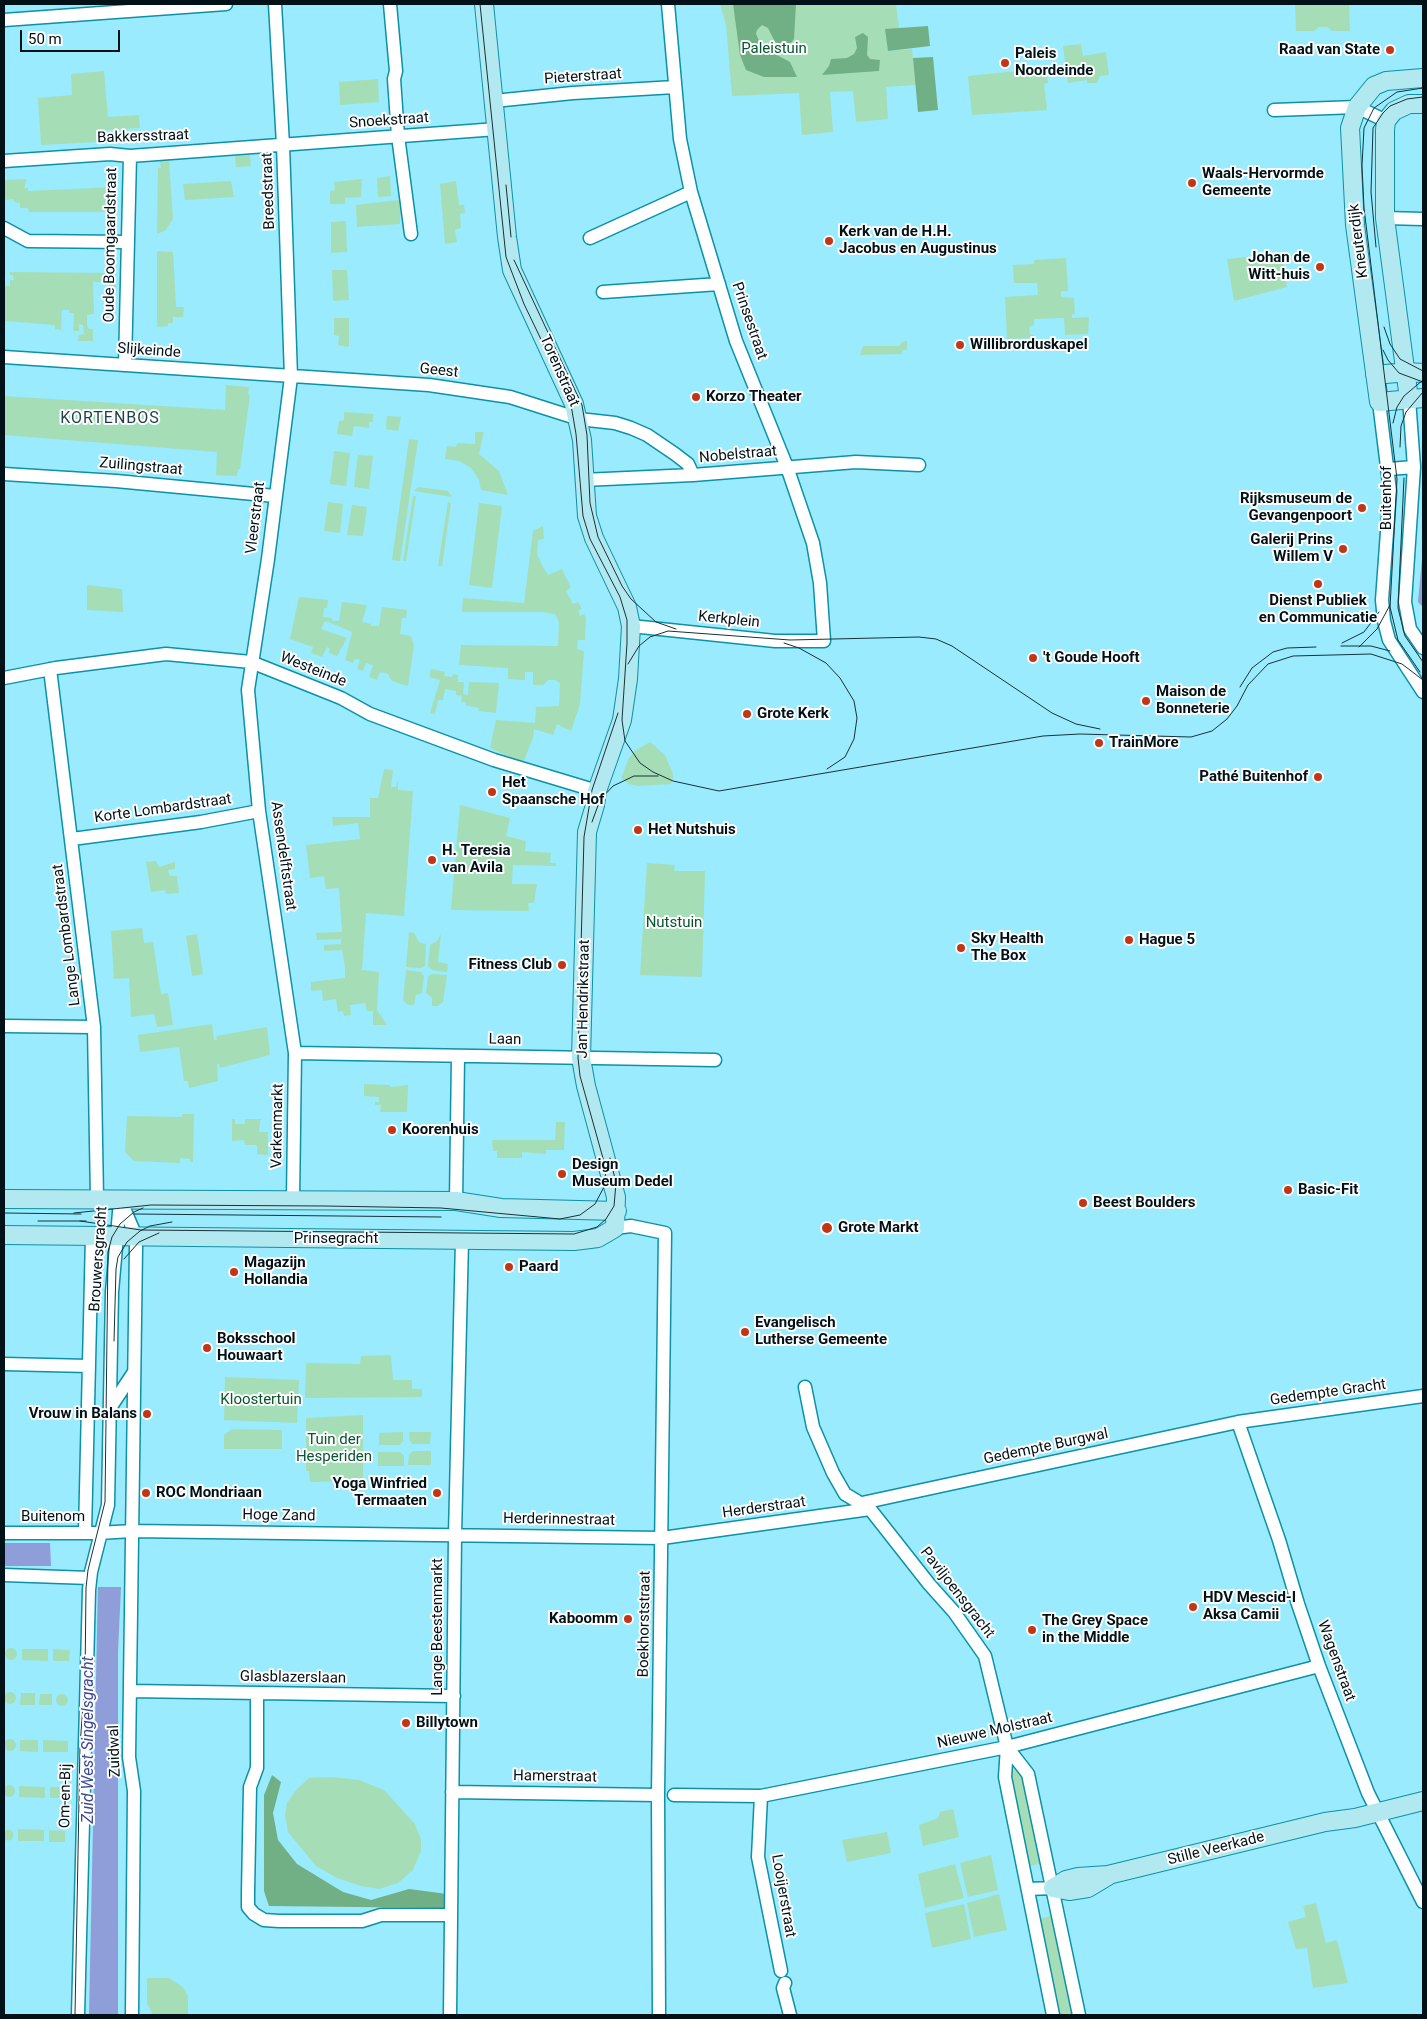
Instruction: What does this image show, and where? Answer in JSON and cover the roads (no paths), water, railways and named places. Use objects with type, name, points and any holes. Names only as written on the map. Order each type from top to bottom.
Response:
[{"type":"street","points":[[4,20],[226,4]]},
{"type":"street","name":"Breedstraat","points":[[275,4],[283,145],[291,377]]},
{"type":"street","points":[[390,4],[396,71],[394,79],[398,136],[411,234]]},
{"type":"street","name":"Torenstraat","points":[[484,4],[500,100],[497,129],[512,270],[569,390],[579,419],[587,516],[592,532],[627,607],[632,626],[624,710],[596,792]]},
{"type":"street","name":"Prinsestraat","points":[[668,4],[680,139],[691,192],[736,341],[787,467],[813,543],[820,583],[824,642]]},
{"type":"street","name":"Kneuterdijk","points":[[1375,375],[1355,225],[1350,128],[1356,107],[1369,90],[1380,83],[1423,78]]},
{"type":"street","name":"Pieterstraat","points":[[500,100],[675,87]]},
{"type":"street","points":[[1274,110],[1356,107],[1386,121],[1401,107],[1423,104]]},
{"type":"street","name":"Kneuterdijk","points":[[1386,121],[1386,218],[1405,372]]},
{"type":"street","name":"Snoekstraat","points":[[283,145],[497,129]]},
{"type":"street","name":"Bakkersstraat","points":[[4,161],[110,154],[130,156],[283,145]]},
{"type":"street","name":"Oude Boomgaardstraat","points":[[125,365],[126,242],[130,156]]},
{"type":"street","points":[[590,238],[691,192]]},
{"type":"street","points":[[1386,218],[1423,220]]},
{"type":"street","points":[[4,228],[28,241],[126,242]]},
{"type":"street","points":[[603,292],[719,284]]},
{"type":"street","name":"Slijkeinde","points":[[4,357],[291,377]]},
{"type":"street","points":[[1375,375],[1405,372],[1423,373]]},
{"type":"street","name":"Buitenhof","points":[[1405,372],[1416,398],[1414,467],[1405,602],[1406,618],[1410,629],[1423,648]]},
{"type":"street","name":"Buitenhof","points":[[1375,375],[1389,469],[1390,491],[1382,600],[1384,621],[1389,640],[1423,692]]},
{"type":"street","name":"Geest","points":[[291,377],[429,385],[523,400],[579,419]]},
{"type":"street","name":"Vleerstraat","points":[[251,662],[268,560],[291,377]]},
{"type":"street","points":[[1379,402],[1416,398]]},
{"type":"street","name":"Nobelstraat","points":[[579,419],[623,425],[647,435],[688,464],[693,475],[856,462],[920,465]]},
{"type":"street","points":[[1389,469],[1414,467]]},
{"type":"street","name":"Zuilingstraat","points":[[4,474],[116,480],[275,496]]},
{"type":"street","points":[[583,480],[693,475]]},
{"type":"street","points":[[1384,621],[1406,618]]},
{"type":"street","name":"Kerkplein","points":[[632,626],[775,641],[824,642]]},
{"type":"street","name":"Westeinde","points":[[4,678],[50,669],[166,654],[251,662],[341,698],[370,714],[494,760],[596,792]]},
{"type":"street","name":"Assendelftstraat","points":[[251,662],[248,690],[259,811],[295,1053]]},
{"type":"street","name":"Lange Lombardstraat","points":[[50,669],[94,1027],[97,1199]]},
{"type":"street","name":"Jan Hendrikstraat","points":[[596,792],[591,800],[588,825],[582,1058],[587,1087],[612,1179],[616,1220]]},
{"type":"street","name":"Korte Lombardstraat","points":[[72,839],[201,822],[259,811]]},
{"type":"street","points":[[4,1026],[94,1027]]},
{"type":"street","name":"Laan","points":[[295,1053],[715,1060]]},
{"type":"street","name":"Varkenmarkt","points":[[293,1194],[295,1053]]},
{"type":"street","points":[[456,1201],[458,1056]]},
{"type":"street","name":"Prinsegracht","points":[[4,1199],[120,1199],[293,1194],[456,1201],[501,1208],[616,1220],[631,1226],[665,1233]]},
{"type":"street","name":"Brouwersgracht","points":[[90,1575],[102,1533],[109,1491],[112,1292],[120,1199]]},
{"type":"street","name":"Brouwersgracht","points":[[120,1199],[136,1237],[132,1531]]},
{"type":"street","name":"Prinsegracht","points":[[4,1235],[462,1244],[574,1241],[598,1238],[616,1220]]},
{"type":"street","name":"Boekhorststraat","points":[[659,2015],[658,1795],[665,1233]]},
{"type":"street","name":"Brouwersgracht","points":[[85,1533],[92,1236]]},
{"type":"street","name":"Lange Beestenmarkt","points":[[450,2015],[455,1535],[462,1244]]},
{"type":"street","points":[[4,1364],[89,1366]]},
{"type":"street","points":[[110,1408],[134,1372]]},
{"type":"street","name":"Paviljoensgracht","points":[[805,1387],[813,1427],[833,1474],[845,1494],[866,1506],[954,1612],[985,1656],[1007,1747],[1005,1777],[1052,2015]]},
{"type":"street","name":"Gedempte Gracht","points":[[1238,1422],[1423,1396]]},
{"type":"street","name":"Gedempte Burgwal","points":[[866,1506],[1238,1422]]},
{"type":"street","name":"Wagenstraat","points":[[1238,1422],[1279,1540],[1319,1666],[1376,1806],[1423,1902]]},
{"type":"street","name":"Herderstraat","points":[[662,1538],[866,1506]]},
{"type":"street","name":"Hoge Zand","points":[[102,1533],[132,1531],[455,1535]]},
{"type":"street","name":"Zuidwal","points":[[132,1531],[129,1758],[134,1791],[132,2015]]},
{"type":"street","name":"Buitenom","points":[[4,1533],[102,1533]]},
{"type":"street","name":"Herderinnestraat","points":[[455,1535],[662,1538]]},
{"type":"street","points":[[4,1575],[90,1575]]},
{"type":"street","name":"Om-en-Bij","points":[[78,2015],[84,1722],[90,1575]]},
{"type":"street","name":"Nieuwe Molstraat","points":[[674,1796],[761,1796],[1007,1747],[1319,1666]]},
{"type":"street","name":"Glasblazerslaan","points":[[131,1691],[454,1696]]},
{"type":"street","points":[[257,1694],[257,1759],[250,1787],[248,1907],[254,1914],[264,1920],[280,1921],[362,1921],[381,1915],[450,1915]]},
{"type":"street","name":"Paviljoensgracht","points":[[1007,1747],[1028,1774],[1079,2015]]},
{"type":"street","points":[[1376,1806],[1423,1790]]},
{"type":"street","name":"Hamerstraat","points":[[452,1792],[658,1795]]},
{"type":"street","name":"Looijerstraat","points":[[761,1796],[758,1858],[790,2015]]},
{"type":"street","points":[[1376,1806],[1423,1801]]},
{"type":"street","name":"Stille Veerkade","points":[[1028,1889],[1053,1888],[1066,1880],[1078,1876],[1108,1875],[1325,1822],[1352,1806],[1376,1806]]},
{"type":"water","points":[[1423,548],[1423,607],[1418,602]]},
{"type":"water","points":[[4,1543],[50,1543],[121,1587],[118,1652],[118,2015],[89,2015],[98,1583],[90,1570],[82,1566],[4,1566]]},
{"type":"tram line","points":[[480,4],[506,257],[524,304],[571,405],[576,434],[583,516],[590,539],[620,597],[627,620],[622,720],[625,741],[640,763],[653,772],[673,781],[719,791],[1043,736],[1080,734],[1191,737],[1212,731],[1227,719],[1237,706],[1248,685],[1268,664],[1293,656],[1371,654],[1402,664],[1423,680]]},
{"type":"tram line","points":[[1420,672],[1398,640],[1390,607],[1397,479],[1364,208],[1362,166],[1364,128],[1374,108],[1397,92],[1423,88]]},
{"type":"tram line","points":[[1376,247],[1371,192],[1373,128],[1390,106],[1407,99],[1423,97]]},
{"type":"tram line","points":[[506,185],[511,237]]},
{"type":"tram line","points":[[514,260],[582,405],[587,435],[590,503],[598,537],[622,586],[631,599],[656,622],[676,629]]},
{"type":"tram line","points":[[1384,327],[1390,344],[1400,359],[1423,371]]},
{"type":"tram line","points":[[1383,350],[1388,360],[1399,373],[1423,382]]},
{"type":"tram line","points":[[1393,423],[1397,407],[1404,396],[1423,380]]},
{"type":"tram line","points":[[1400,447],[1401,426],[1406,412],[1423,392]]},
{"type":"tram line","points":[[1404,478],[1398,608],[1405,636],[1423,662]]},
{"type":"tram line","points":[[1359,647],[1377,629],[1390,605]]},
{"type":"tram line","points":[[1342,643],[1364,632],[1379,612]]},
{"type":"tram line","points":[[628,664],[639,646],[650,637],[668,631],[790,640],[919,637],[936,639],[952,646],[1052,713],[1076,724],[1100,729]]},
{"type":"tram line","points":[[784,643],[799,648],[826,663],[840,678],[854,701],[857,718],[854,739],[845,757],[827,769]]},
{"type":"tram line","points":[[1341,646],[1371,646],[1390,651]]},
{"type":"tram line","points":[[1240,687],[1252,668],[1273,652],[1287,648],[1316,647]]},
{"type":"tram line","points":[[74,1213],[151,1205],[325,1206],[441,1208],[560,1219],[580,1215],[595,1204],[604,1187],[606,1169],[580,1076],[578,1058],[584,837],[592,790],[618,713]]},
{"type":"tram line","points":[[592,822],[600,800],[613,786],[634,776],[658,776]]},
{"type":"tram line","points":[[80,1221],[141,1230],[574,1234],[597,1227],[606,1219],[614,1206],[616,1183],[610,1158]]},
{"type":"tram line","points":[[75,2015],[80,1746],[85,1678],[86,1588],[88,1570],[105,1502],[108,1252],[112,1237],[120,1224],[134,1212],[143,1208]]},
{"type":"tram line","points":[[4,1213],[81,1214]]},
{"type":"tram line","points":[[134,1214],[441,1217]]},
{"type":"tram line","points":[[38,1221],[86,1221]]},
{"type":"tram line","points":[[114,1341],[118,1257],[127,1242],[140,1231],[150,1226],[172,1222]]},
{"type":"tram line","points":[[124,1259],[139,1242],[159,1233]]},
{"type":"place","name":"Raad van State","points":[[1390,50]]},
{"type":"place","name":"Paleis Noordeinde","points":[[1005,63]]},
{"type":"place","name":"Waals-Hervormde Gemeente","points":[[1192,183]]},
{"type":"place","name":"Kerk van de H.H. Jacobus en Augustinus","points":[[829,241]]},
{"type":"place","name":"Johan de Witt-huis","points":[[1320,267]]},
{"type":"place","name":"Willibrorduskapel","points":[[960,345]]},
{"type":"place","name":"Korzo Theater","points":[[696,397]]},
{"type":"place","name":"Rijksmuseum de Gevangenpoort","points":[[1362,508]]},
{"type":"place","name":"Galerij Prins Willem V","points":[[1343,549]]},
{"type":"place","name":"Dienst Publiek en Communicatie","points":[[1318,584]]},
{"type":"place","name":"'t Goude Hooft","points":[[1033,658]]},
{"type":"place","name":"Maison de Bonneterie","points":[[1146,701]]},
{"type":"place","name":"Grote Kerk","points":[[747,714]]},
{"type":"place","name":"TrainMore","points":[[1099,743]]},
{"type":"place","name":"Pathé Buitenhof","points":[[1318,777]]},
{"type":"place","name":"Het Spaansche Hof","points":[[492,792]]},
{"type":"place","name":"Het Nutshuis","points":[[638,830]]},
{"type":"place","name":"H. Teresia van Avila","points":[[432,860]]},
{"type":"place","name":"Hague 5","points":[[1129,940]]},
{"type":"place","name":"Sky Health The Box","points":[[961,948]]},
{"type":"place","name":"Fitness Club","points":[[562,965]]},
{"type":"place","name":"Koorenhuis","points":[[392,1130]]},
{"type":"place","name":"Design Museum Dedel","points":[[562,1174]]},
{"type":"place","name":"Basic-Fit","points":[[1288,1190]]},
{"type":"place","name":"Beest Boulders","points":[[1083,1203]]},
{"type":"place","name":"Grote Markt","points":[[827,1228]]},
{"type":"place","name":"Paard","points":[[509,1267]]},
{"type":"place","name":"Magazijn Hollandia","points":[[234,1272]]},
{"type":"place","name":"Evangelisch Lutherse Gemeente","points":[[745,1332]]},
{"type":"place","name":"Boksschool Houwaart","points":[[207,1348]]},
{"type":"place","name":"Vrouw in Balans","points":[[147,1414]]},
{"type":"place","name":"ROC Mondriaan","points":[[146,1493]]},
{"type":"place","name":"Yoga Winfried Termaaten","points":[[437,1493]]},
{"type":"place","name":"HDV Mescid-I Aksa Camii","points":[[1193,1607]]},
{"type":"place","name":"Kaboomm","points":[[628,1619]]},
{"type":"place","name":"The Grey Space in the Middle","points":[[1032,1630]]},
{"type":"place","name":"Billytown","points":[[406,1723]]},
{"type":"district","name":"KORTENBOS","points":[[110,419]]},
{"type":"park label","name":"Paleistuin","points":[[774,49]]},
{"type":"park label","name":"Nutstuin","points":[[674,923]]},
{"type":"park label","name":"Kloostertuin","points":[[261,1400]]},
{"type":"park label","name":"Tuin der Hesperiden","points":[[334,1448]]},
{"type":"water label","name":"Zuid West Singelsgracht","points":[[89,1740]]}]
